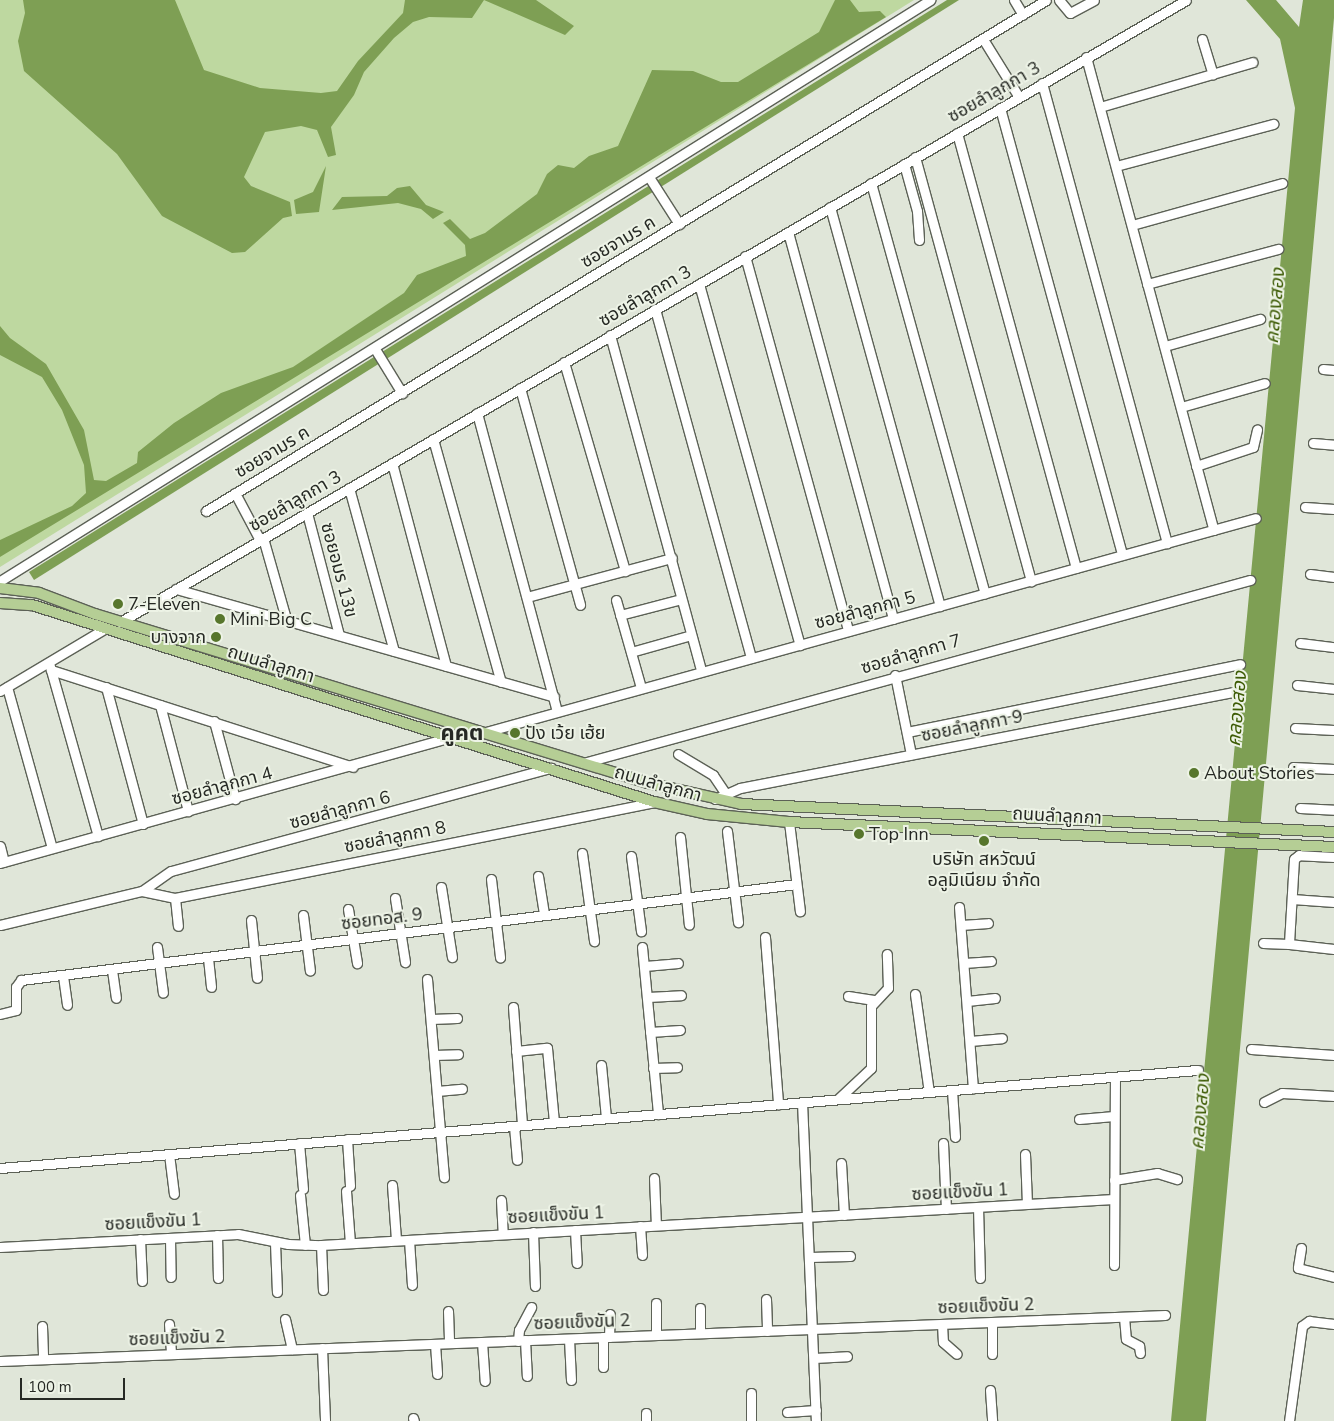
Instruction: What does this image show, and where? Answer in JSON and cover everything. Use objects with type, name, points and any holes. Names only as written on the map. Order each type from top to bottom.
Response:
[{"type":"main road","name":"ถนนลำลูกกา","points":[[0,588],[39,592],[120,622],[583,763],[715,799],[741,804],[1334,832]]},
{"type":"main road","name":"ถนนลำลูกกา","points":[[0,603],[32,605],[654,802],[727,818],[1334,847]]},
{"type":"main road","points":[[848,810],[848,824]]},
{"type":"street","points":[[0,582],[379,355],[930,0]]},
{"type":"street","points":[[1014,0],[1023,15]]},
{"type":"street","name":"ซอยจามร ค","points":[[206,511],[1046,0]]},
{"type":"street","points":[[1059,0],[1070,12],[1094,0]]},
{"type":"street","name":"ซอยลำลูกกา 3","points":[[120,622],[1186,0]]},
{"type":"street","points":[[983,39],[1019,97]]},
{"type":"street","points":[[1202,39],[1213,74]]},
{"type":"street","points":[[1086,58],[1214,530]]},
{"type":"street","points":[[1100,107],[1253,62]]},
{"type":"street","points":[[1042,83],[1167,543]]},
{"type":"street","points":[[1000,108],[1122,556]]},
{"type":"street","points":[[1116,166],[1273,124]]},
{"type":"street","points":[[957,133],[1076,568]]},
{"type":"street","points":[[915,158],[1031,581]]},
{"type":"street","points":[[904,164],[917,211],[919,240]]},
{"type":"street","points":[[650,180],[679,224]]},
{"type":"street","points":[[872,183],[985,593]]},
{"type":"street","points":[[1132,225],[1282,184]]},
{"type":"street","points":[[830,207],[940,606]]},
{"type":"street","points":[[788,232],[893,618]]},
{"type":"street","points":[[1148,284],[1278,249]]},
{"type":"street","points":[[745,256],[848,631]]},
{"type":"street","points":[[699,284],[800,645]]},
{"type":"street","points":[[655,309],[751,658]]},
{"type":"street","points":[[1165,346],[1260,318]]},
{"type":"street","points":[[610,335],[702,671]]},
{"type":"street","points":[[379,355],[402,393]]},
{"type":"street","points":[[564,362],[625,571]]},
{"type":"street","points":[[1324,369],[1334,370]]},
{"type":"street","points":[[1180,407],[1265,383]]},
{"type":"street","points":[[520,388],[580,605]]},
{"type":"street","points":[[477,413],[558,711]]},
{"type":"street","points":[[1196,466],[1253,447],[1257,429]]},
{"type":"street","points":[[433,439],[501,682]]},
{"type":"street","points":[[1313,443],[1334,445]]},
{"type":"street","points":[[392,463],[446,666]]},
{"type":"street","points":[[348,488],[394,651]]},
{"type":"street","points":[[235,493],[262,539],[286,619]]},
{"type":"street","points":[[1305,507],[1334,509]]},
{"type":"street","name":"ซอยอมร 13ข","points":[[307,513],[339,635]]},
{"type":"street","name":"ซอยลำลูกกา 5","points":[[482,732],[1256,518]]},
{"type":"street","points":[[527,597],[672,558]]},
{"type":"street","points":[[1310,574],[1334,576]]},
{"type":"street","name":"ซอยลำลูกกา 7","points":[[583,763],[895,675],[1250,580]]},
{"type":"street","points":[[176,589],[554,697]]},
{"type":"street","points":[[616,600],[641,688]]},
{"type":"street","points":[[620,615],[677,600]]},
{"type":"street","points":[[52,848],[4,690],[50,667],[104,629]]},
{"type":"street","points":[[631,652],[688,636]]},
{"type":"street","points":[[1300,644],[1334,647]]},
{"type":"street","points":[[907,732],[1240,664]]},
{"type":"street","points":[[50,667],[160,705],[353,767]]},
{"type":"street","points":[[50,667],[98,836]]},
{"type":"street","points":[[895,675],[911,754]]},
{"type":"street","points":[[1296,685],[1334,689]]},
{"type":"street","points":[[106,687],[143,824]]},
{"type":"street","name":"ซอยลำลูกกา 9","points":[[715,799],[724,794],[911,754],[1238,691]]},
{"type":"street","points":[[160,705],[188,812]]},
{"type":"street","points":[[214,721],[235,800]]},
{"type":"street","points":[[1295,728],[1334,730]]},
{"type":"street","name":"ซอยลำลูกกา 4","points":[[2,862],[235,800],[452,737]]},
{"type":"street","points":[[678,754],[713,775],[724,794]]},
{"type":"street","points":[[1293,767],[1334,769]]},
{"type":"street","name":"ซอยลำลูกกา 6","points":[[142,891],[171,871],[551,768]]},
{"type":"street","name":"ซอยลำลูกกา 8","points":[[142,891],[175,898],[654,802]]},
{"type":"street","points":[[1300,808],[1334,810]]},
{"type":"street","points":[[790,822],[800,911]]},
{"type":"street","points":[[726,831],[738,922]]},
{"type":"street","points":[[680,837],[689,925]]},
{"type":"street","points":[[0,846],[2,862]]},
{"type":"street","points":[[582,853],[594,941]]},
{"type":"street","points":[[631,856],[641,931]]},
{"type":"street","points":[[1289,944],[1295,857],[1334,857]]},
{"type":"street","points":[[538,876],[544,915]]},
{"type":"street","points":[[491,879],[500,957]]},
{"type":"street","name":"ซอยทอส. 9","points":[[0,1014],[16,1010],[16,987],[21,980],[796,884]]},
{"type":"street","points":[[441,887],[452,957]]},
{"type":"street","points":[[0,925],[142,891]]},
{"type":"street","points":[[175,898],[178,926]]},
{"type":"street","points":[[395,898],[405,962]]},
{"type":"street","points":[[1292,899],[1334,902]]},
{"type":"street","points":[[959,907],[973,1088]]},
{"type":"street","points":[[348,908],[357,963]]},
{"type":"street","points":[[303,915],[310,971]]},
{"type":"street","points":[[252,920],[257,978]]},
{"type":"street","points":[[961,925],[988,923]]},
{"type":"street","points":[[764,937],[778,1104]]},
{"type":"street","points":[[1263,943],[1334,949]]},
{"type":"street","points":[[157,947],[164,993]]},
{"type":"street","points":[[642,948],[658,1114]]},
{"type":"street","points":[[838,1099],[867,1076],[871,1068],[870,1015],[874,1000],[888,988],[887,954]]},
{"type":"street","points":[[208,958],[211,987]]},
{"type":"street","points":[[964,963],[990,961]]},
{"type":"street","points":[[645,966],[678,963]]},
{"type":"street","points":[[112,970],[116,998]]},
{"type":"street","points":[[63,976],[67,1005]]},
{"type":"street","points":[[427,979],[444,1177]]},
{"type":"street","points":[[915,994],[929,1092]]},
{"type":"street","points":[[648,997],[681,995]]},
{"type":"street","points":[[848,996],[874,1000]]},
{"type":"street","points":[[967,1001],[995,998]]},
{"type":"street","points":[[513,1008],[518,1125],[517,1160]]},
{"type":"street","points":[[431,1019],[457,1018]]},
{"type":"street","points":[[650,1032],[680,1030]]},
{"type":"street","points":[[970,1041],[1002,1038]]},
{"type":"street","points":[[516,1050],[547,1048],[554,1122]]},
{"type":"street","points":[[1251,1049],[1334,1055]]},
{"type":"street","points":[[434,1055],[458,1054]]},
{"type":"street","points":[[601,1065],[606,1118]]},
{"type":"street","points":[[653,1068],[677,1067]]},
{"type":"street","points":[[0,1168],[1198,1070]]},
{"type":"street","points":[[1114,1266],[1115,1077]]},
{"type":"street","points":[[437,1091],[462,1089]]},
{"type":"street","points":[[952,1090],[955,1137]]},
{"type":"street","points":[[1264,1102],[1282,1093],[1334,1096]]},
{"type":"street","points":[[802,1102],[816,1421]]},
{"type":"street","points":[[1079,1119],[1114,1116]]},
{"type":"street","points":[[347,1139],[350,1243]]},
{"type":"street","points":[[299,1143],[305,1245]]},
{"type":"street","points":[[943,1143],[946,1209]]},
{"type":"street","points":[[169,1154],[174,1194]]},
{"type":"street","points":[[1025,1154],[1027,1204]]},
{"type":"street","points":[[841,1163],[844,1215]]},
{"type":"street","points":[[1114,1180],[1157,1173],[1177,1179]]},
{"type":"street","points":[[654,1178],[656,1225]]},
{"type":"street","points":[[392,1185],[396,1240]]},
{"type":"street","name":"ซอยแข็งขัน 1","points":[[0,1247],[238,1234],[275,1243],[305,1245],[1114,1199]]},
{"type":"street","points":[[501,1200],[503,1234]]},
{"type":"street","points":[[978,1207],[980,1278]]},
{"type":"street","points":[[640,1226],[642,1255]]},
{"type":"street","points":[[575,1230],[578,1263]]},
{"type":"street","points":[[533,1232],[535,1286]]},
{"type":"street","points":[[217,1235],[218,1278]]},
{"type":"street","points":[[170,1238],[171,1277]]},
{"type":"street","points":[[140,1239],[142,1281]]},
{"type":"street","points":[[409,1240],[412,1285]]},
{"type":"street","points":[[275,1243],[277,1292]]},
{"type":"street","points":[[321,1244],[323,1290]]},
{"type":"street","points":[[1300,1248],[1298,1268],[1334,1277]]},
{"type":"street","points":[[810,1257],[850,1256]]},
{"type":"street","points":[[766,1299],[767,1331]]},
{"type":"street","points":[[656,1303],[656,1335]]},
{"type":"street","points":[[527,1376],[522,1340],[518,1330],[531,1307]]},
{"type":"street","points":[[700,1308],[700,1334]]},
{"type":"street","points":[[448,1311],[449,1343]]},
{"type":"street","points":[[603,1367],[610,1314]]},
{"type":"street","name":"ซอยแข็งขัน 2","points":[[0,1361],[1164,1315]]},
{"type":"street","points":[[1124,1317],[1126,1338],[1139,1346],[1140,1353]]},
{"type":"street","points":[[285,1319],[292,1350]]},
{"type":"street","points":[[1289,1421],[1302,1326],[1309,1321],[1334,1324]]},
{"type":"street","points":[[992,1322],[992,1354]]},
{"type":"street","points":[[169,1324],[170,1354]]},
{"type":"street","points":[[942,1324],[943,1342],[957,1354]]},
{"type":"street","points":[[42,1326],[43,1359]]},
{"type":"street","points":[[569,1339],[571,1380]]},
{"type":"street","points":[[482,1342],[485,1381]]},
{"type":"street","points":[[435,1344],[437,1374]]},
{"type":"street","points":[[322,1348],[325,1421]]},
{"type":"street","points":[[814,1358],[847,1356]]},
{"type":"street","points":[[990,1390],[992,1421]]},
{"type":"street","points":[[751,1393],[751,1421]]},
{"type":"street","points":[[787,1412],[816,1410]]},
{"type":"shaded area","points":[[0,0],[914,0],[0,567]]},
{"type":"water","points":[[23,0],[175,0],[204,70],[260,88],[321,93],[337,91],[358,61],[403,13],[405,0],[484,0],[472,18],[429,17],[413,22],[394,38],[364,72],[354,95],[331,127],[336,155],[328,157],[317,130],[301,126],[265,132],[244,177],[251,186],[290,202],[292,216],[283,218],[245,252],[232,253],[162,216],[117,154],[24,71],[18,41],[25,13]]},
{"type":"water","points":[[484,0],[536,0],[574,26],[565,35]]},
{"type":"water","points":[[835,0],[850,0],[859,12],[880,11],[886,17],[0,557],[0,540],[72,506],[86,493],[84,465],[62,410],[42,377],[0,355],[0,326],[10,338],[46,364],[84,430],[94,480],[106,481],[137,463],[138,452],[174,423],[221,393],[293,367],[404,293],[417,275],[466,256],[465,245],[443,223],[450,219],[470,239],[485,233],[537,194],[547,174],[558,165],[574,168],[589,156],[618,146],[652,70],[693,71],[721,82],[738,82],[819,32]]},
{"type":"water","points":[[947,0],[959,0],[34,580],[29,572]]},
{"type":"water","name":"คลองสอง","points":[[1246,0],[1276,0],[1299,27],[1303,0],[1334,0],[1334,18],[1206,1421],[1171,1421],[1295,108],[1280,39]]},
{"type":"water","points":[[326,166],[319,212],[296,214],[294,200],[313,192]]},
{"type":"water","points":[[410,186],[426,205],[444,212],[433,219],[421,209],[398,203],[332,210],[342,197],[387,196],[397,188]]},
{"type":"place","name":"7-Eleven","points":[[118,604]]},
{"type":"place","name":"Mini Big C","points":[[220,619]]},
{"type":"place","name":"บางจาก","points":[[216,637]]},
{"type":"place","name":"ปัง เว้ย เฮ้ย","points":[[515,733]]},
{"type":"place","name":"About Stories","points":[[1194,773]]},
{"type":"place","name":"Top Inn","points":[[859,834]]},
{"type":"place","name":"บริษัท สหวัฒน์ อลูมิเนียม จำกัด","points":[[984,841]]},
{"type":"district","name":"คูคต","points":[[462,734]]}]
